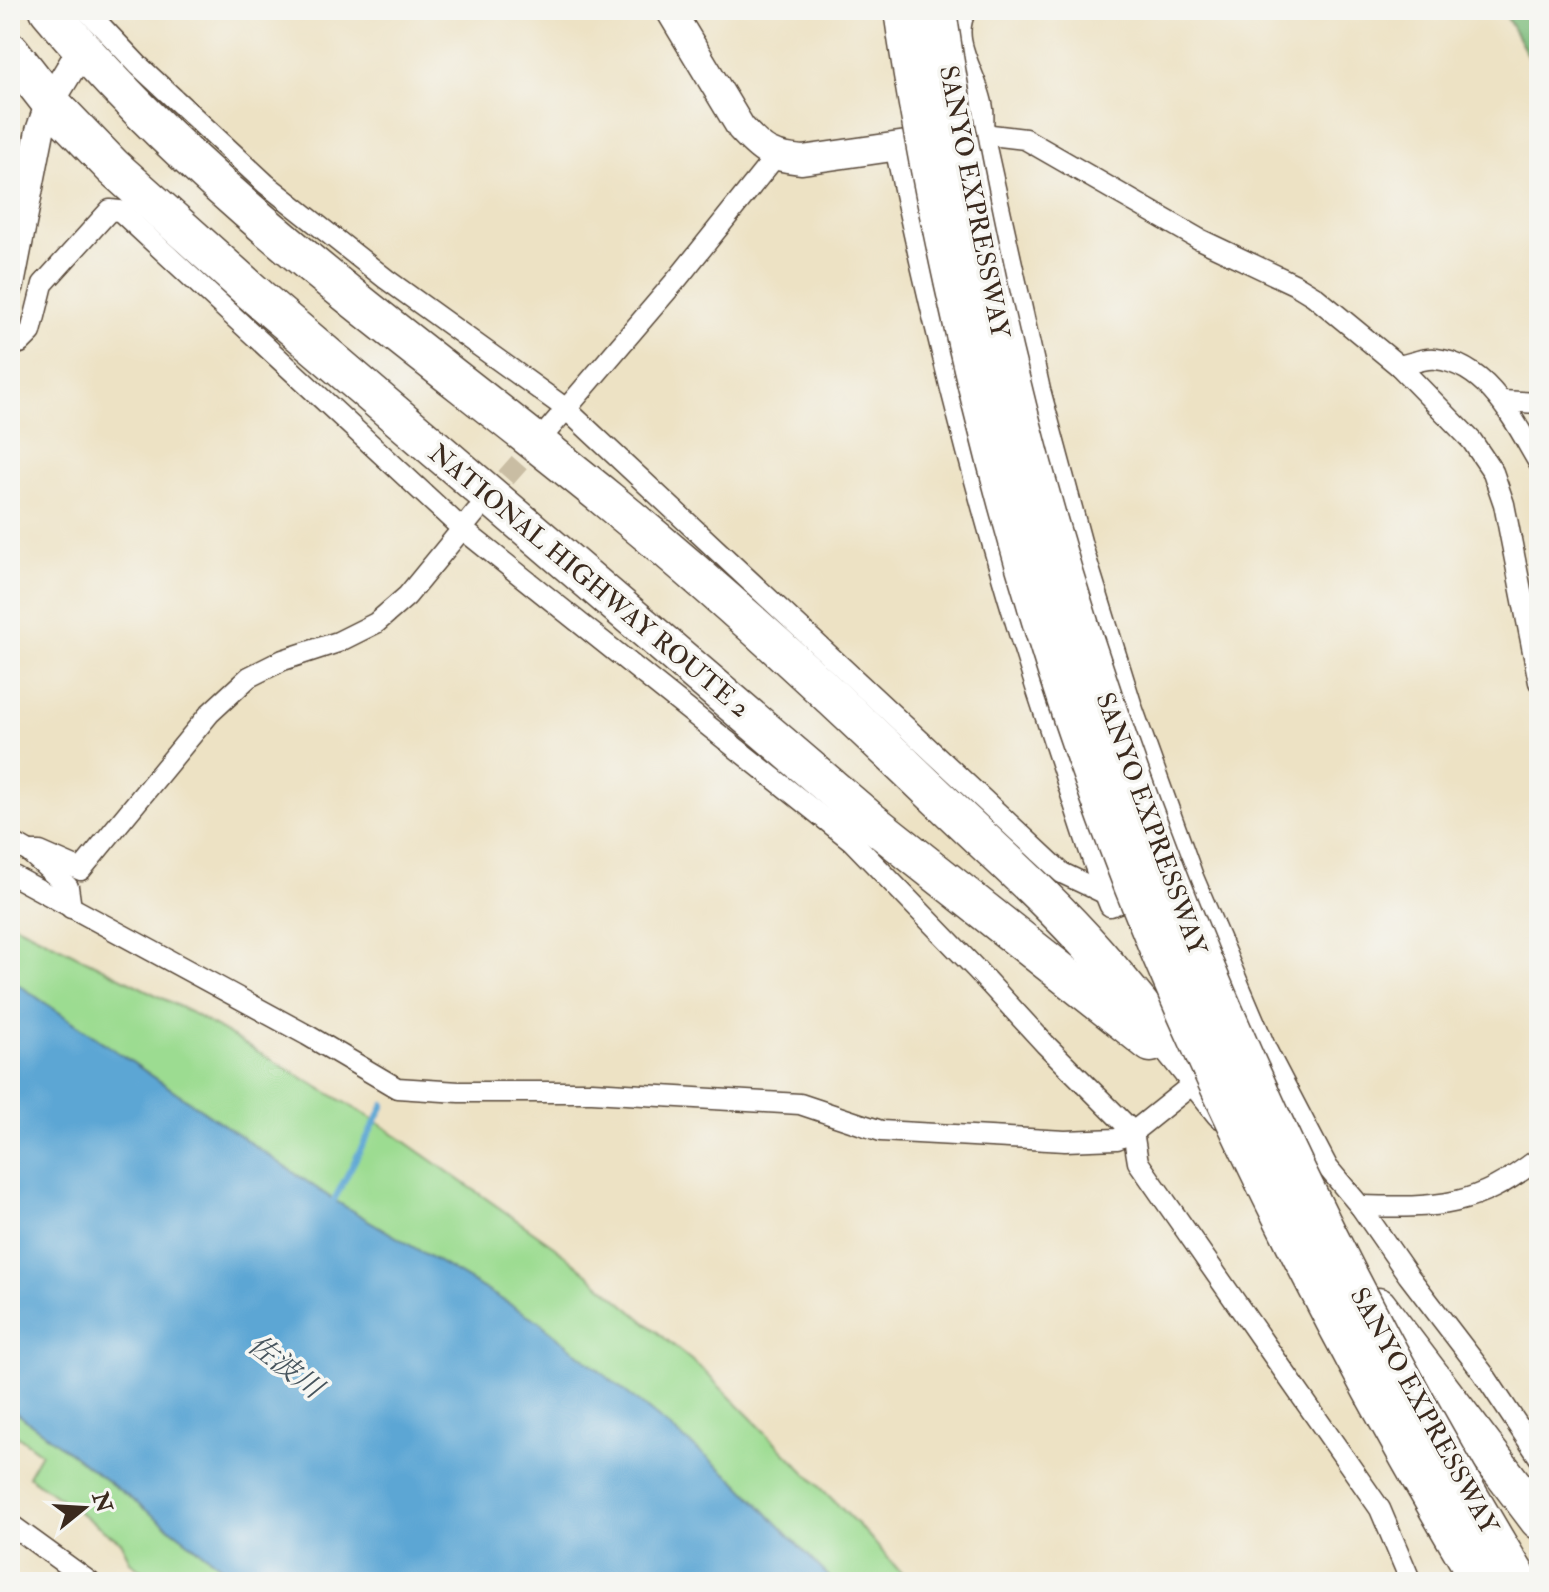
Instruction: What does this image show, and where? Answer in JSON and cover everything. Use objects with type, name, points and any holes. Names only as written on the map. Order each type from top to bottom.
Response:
[{"type":"highway","name":"NATIONAL HIGHWAY ROUTE 2","points":[[49,10],[153,123],[237,200],[612,503],[764,634],[1022,878],[1094,951],[1198,1078],[1349,1269],[1539,1520]]},
{"type":"highway","name":"SANYO EXPRESSWAY","points":[[903,10],[934,189],[977,392],[1031,590],[1095,785],[1191,1025],[1272,1197],[1383,1410],[1481,1582]]},
{"type":"highway","name":"SANYO EXPRESSWAY","points":[[937,10],[966,183],[1010,382],[1065,580],[1129,774],[1221,1009],[1303,1185],[1377,1331],[1520,1582]]},
{"type":"highway","name":"NATIONAL HIGHWAY ROUTE 2","points":[[10,51],[50,102],[113,167],[177,226],[868,819],[980,905],[1116,1017],[1198,1078]]},
{"type":"street","points":[[86,10],[138,65],[266,184],[386,279],[565,408],[1062,873],[1104,893]]},
{"type":"street","points":[[670,10],[741,128],[775,157],[802,160],[983,134],[1025,139],[1199,239],[1314,296],[1399,366],[1472,441],[1493,472],[1504,504],[1539,682]]},
{"type":"street","points":[[966,10],[959,21],[963,47],[983,107],[983,134],[1040,390],[1083,549],[1133,710],[1193,877],[1266,1049],[1328,1168],[1360,1206],[1483,1373],[1539,1457]]},
{"type":"street","points":[[10,285],[33,165],[50,102],[82,49]]},
{"type":"street","points":[[895,147],[961,437],[1021,645],[1104,893],[1110,906],[1193,877]]},
{"type":"street","points":[[549,429],[678,278],[775,157]]},
{"type":"street","points":[[10,333],[20,343],[31,332],[43,284],[110,210],[120,211],[461,528],[852,841],[1133,1132],[1138,1162],[1380,1509],[1411,1582]]},
{"type":"street","points":[[1399,366],[1434,358],[1457,365],[1480,380],[1502,401],[1539,463]]},
{"type":"street","points":[[1502,401],[1539,403]]},
{"type":"street","points":[[29,852],[40,852],[81,870],[210,713],[239,686],[249,677],[283,660],[338,642],[376,623],[407,596],[476,512]]},
{"type":"street","points":[[10,841],[29,852],[68,887],[71,908]]},
{"type":"street","points":[[10,874],[307,1035],[397,1088],[459,1092],[592,1092],[800,1104],[881,1131],[1065,1141],[1117,1139],[1133,1132],[1198,1078],[1266,1049]]},
{"type":"street","points":[[1360,1206],[1416,1208],[1454,1204],[1515,1177],[1539,1158]]},
{"type":"street","points":[[10,1524],[90,1582]]},
{"type":"green space","points":[[1500,10],[1539,10],[1539,76],[1505,14]]},
{"type":"green space","points":[[10,922],[190,1012],[373,1119],[555,1247],[703,1370],[867,1534],[909,1582],[834,1582],[736,1481],[538,1321],[334,1200],[10,979]]},
{"type":"green space","points":[[10,1408],[242,1582],[158,1582],[130,1562],[122,1543],[28,1476],[41,1453],[10,1430]]},
{"type":"water","name":"佐波川","points":[[10,979],[334,1200],[538,1321],[736,1481],[834,1582],[242,1582],[10,1408]]},
{"type":"waterway","points":[[334,1200],[384,1105]]},
{"type":"tunnel","points":[[486,500],[542,437]]}]
